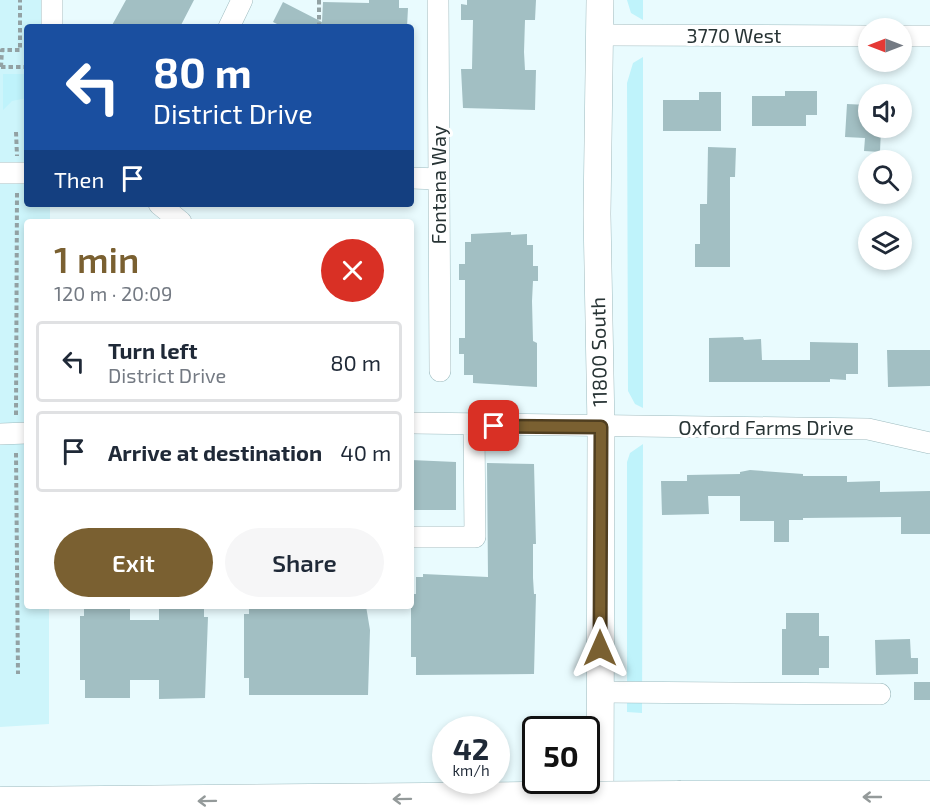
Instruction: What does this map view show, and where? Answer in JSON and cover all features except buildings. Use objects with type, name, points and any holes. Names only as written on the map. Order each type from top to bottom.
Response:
[{"type":"highway","points":[[0,803],[930,797]]},
{"type":"main road","name":"11800 South","points":[[600,0],[597,225],[601,427],[600,812]]},
{"type":"street","points":[[52,0],[52,24]]},
{"type":"street","points":[[230,24],[242,0]]},
{"type":"street","name":"Fontana Way","points":[[438,0],[440,371]]},
{"type":"street","name":"3770 West","points":[[600,35],[858,36]]},
{"type":"street","points":[[912,36],[930,36]]},
{"type":"street","points":[[0,173],[20,173]]},
{"type":"street","points":[[414,178],[439,179]]},
{"type":"street","points":[[162,207],[176,219]]},
{"type":"street","name":"Oxford Farms Drive","points":[[414,423],[474,426],[868,429],[930,442]]},
{"type":"street","points":[[414,537],[475,537],[474,426]]},
{"type":"street","points":[[600,692],[880,694]]},
{"type":"path","points":[[20,0],[20,50],[2,50],[1,67],[24,68]]},
{"type":"path","points":[[318,0],[319,24]]},
{"type":"path","points":[[16,132],[20,173],[15,435],[18,674]]},
{"type":"shaded area","points":[[0,0],[52,0],[52,24],[24,24],[24,207],[50,207],[50,219],[24,219],[24,609],[49,609],[49,724],[0,727]]},
{"type":"shaded area","points":[[627,0],[643,0],[643,20],[631,13]]},
{"type":"shaded area","points":[[643,57],[643,408],[635,404],[628,391],[627,83],[633,63]]},
{"type":"shaded area","points":[[3,74],[24,74],[24,99],[12,101],[3,110]]},
{"type":"shaded area","points":[[643,444],[642,713],[627,712],[627,462],[630,453]]},
{"type":"route","points":[[494,426],[601,427],[600,648]]}]
